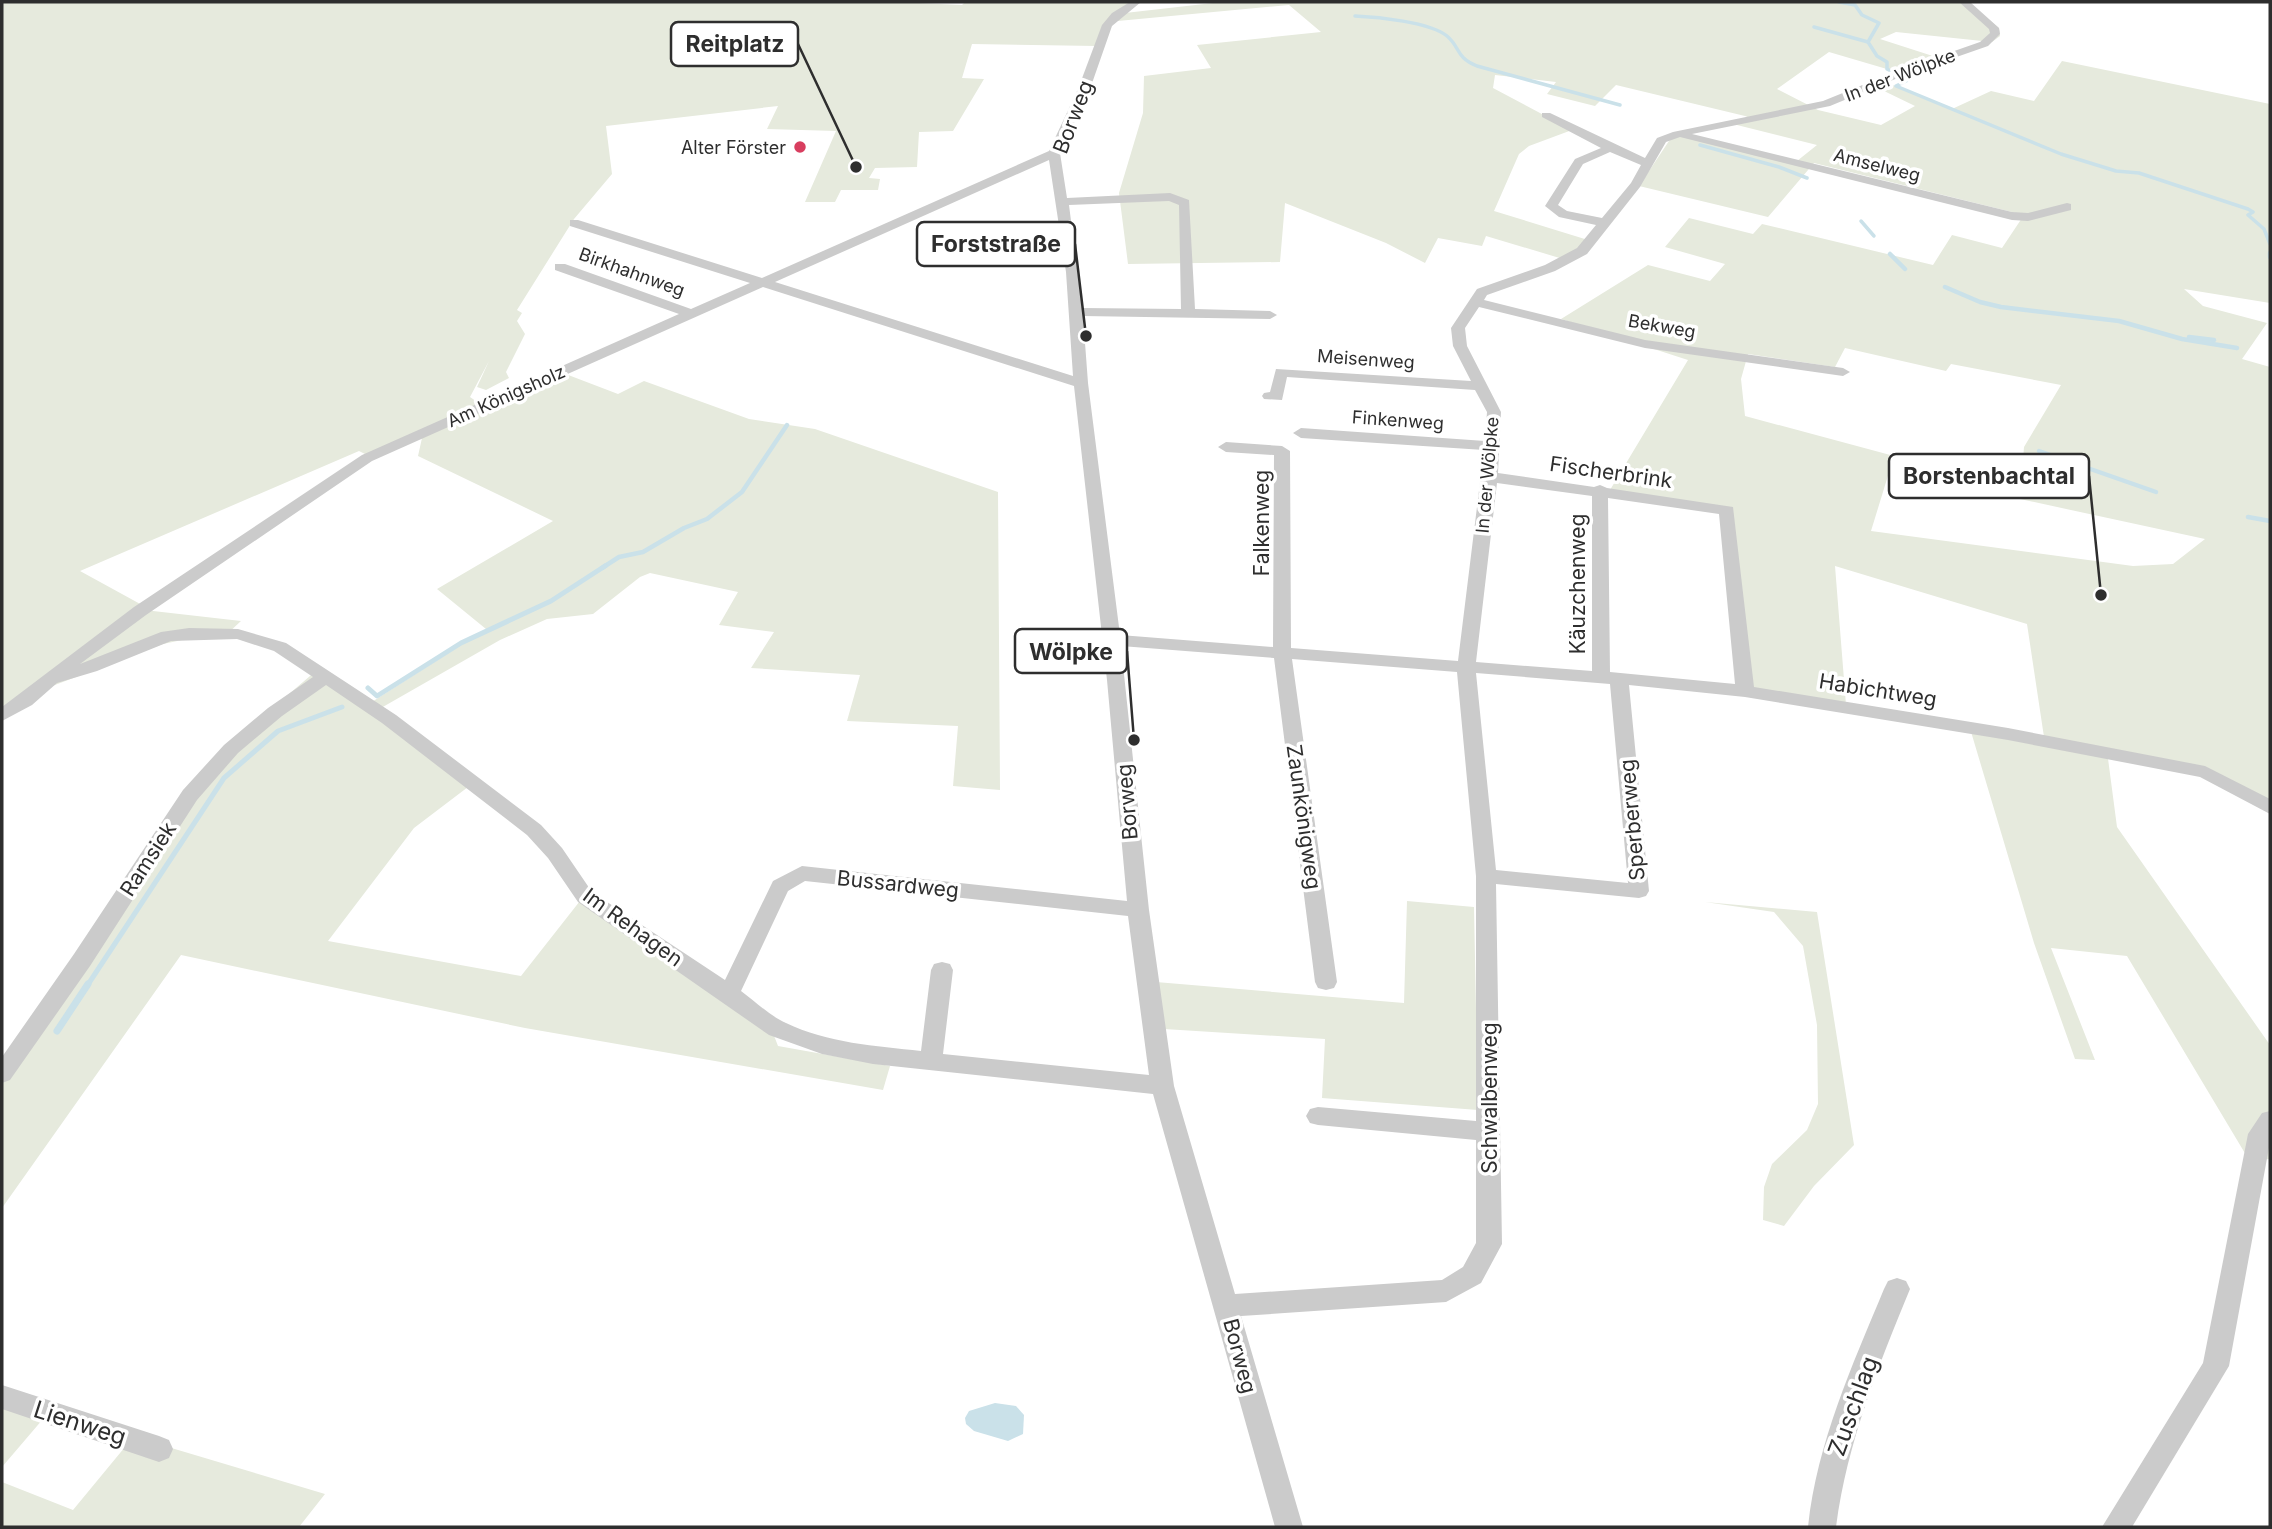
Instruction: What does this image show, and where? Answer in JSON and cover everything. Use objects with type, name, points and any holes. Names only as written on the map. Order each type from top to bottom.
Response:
[{"type":"street","name":"Borweg","points":[[1136,2],[1116,15],[1107,25],[1084,89],[1054,153],[1073,272],[1081,383],[1112,640],[1138,911],[1162,1086],[1289,1527]]},
{"type":"street","name":"In der Wölpke","points":[[1466,667],[1490,477],[1494,412],[1460,346],[1458,328],[1482,292],[1570,260],[1591,242],[1649,164],[1661,140],[1677,134],[1826,104],[1901,73],[1984,44],[1995,34],[1994,28],[1964,2]]},
{"type":"street","points":[[1546,115],[1610,148],[1649,164]]},
{"type":"street","name":"Amselweg","points":[[1677,134],[2030,220],[2050,208],[2067,207]]},
{"type":"street","points":[[1605,223],[1563,214],[1550,206],[1579,162],[1610,148]]},
{"type":"street","name":"Am Königsholz","points":[[2,715],[25,701],[52,677],[152,604],[367,458],[1054,153]]},
{"type":"street","points":[[1062,202],[1170,197],[1181,199],[1185,203],[1188,313]]},
{"type":"street","points":[[574,223],[1081,383]]},
{"type":"street","name":"Birkhahnweg","points":[[561,267],[691,314]]},
{"type":"street","name":"Bekweg","points":[[1476,302],[1645,344],[1843,372]]},
{"type":"street","points":[[1075,312],[1270,315]]},
{"type":"street","name":"Meisenweg","points":[[1269,396],[1277,397],[1281,372],[1482,386]]},
{"type":"street","name":"Finkenweg","points":[[1301,433],[1493,446]]},
{"type":"street","name":"Falkenweg","points":[[1226,447],[1282,451],[1282,652]]},
{"type":"street","name":"Fischerbrink","points":[[1490,477],[1727,510],[1745,691]]},
{"type":"street","name":"Käuzchenweg","points":[[1600,491],[1610,678]]},
{"type":"street","name":"Im Rehagen","points":[[52,677],[91,667],[167,636],[212,632],[237,634],[281,647],[389,719],[534,831],[555,853],[585,897],[729,994],[777,1030],[822,1045],[931,1062],[1162,1086]]},
{"type":"street","points":[[1112,640],[1466,667]]},
{"type":"street","name":"Zaunkönigweg","points":[[1282,652],[1326,982]]},
{"type":"street","name":"Habichtweg","points":[[1466,667],[1745,691],[2008,734],[2205,772],[2270,807]]},
{"type":"street","name":"Schwalbenweg","points":[[1226,1306],[1446,1291],[1472,1275],[1489,1244],[1486,876],[1466,667]]},
{"type":"street","name":"Ramsiek","points":[[2,1074],[82,960],[190,795],[231,749],[275,712],[327,676]]},
{"type":"street","name":"Sperberweg","points":[[1486,876],[1639,891],[1610,678]]},
{"type":"street","name":"Bussardweg","points":[[729,994],[780,886],[802,873],[1138,911]]},
{"type":"street","points":[[931,1062],[942,970]]},
{"type":"street","points":[[1318,1116],[1490,1132]]},
{"type":"street","points":[[2116,1527],[2216,1366],[2260,1135],[2270,1120]]},
{"type":"street","name":"Zuschlag","points":[[1822,1527],[1825,1498],[1839,1433],[1897,1289]]},
{"type":"street","name":"Lienweg","points":[[2,1397],[159,1449]]},
{"type":"shaded area","points":[[2,2],[896,2],[962,5],[965,2],[1141,2],[1125,13],[1213,3],[1208,2],[1967,2],[1999,28],[2000,36],[1992,42],[1896,32],[1880,39],[1939,58],[1897,72],[1829,52],[1777,89],[1818,110],[1881,125],[1915,106],[1882,90],[1890,84],[1952,109],[1991,91],[2034,101],[2062,61],[2270,104],[2270,303],[2184,289],[2203,306],[2267,323],[2242,359],[2270,367],[2270,803],[2208,768],[2107,751],[2117,827],[2270,1045],[2270,1159],[2249,1160],[2127,956],[2051,948],[2095,1060],[2075,1059],[2034,943],[1969,725],[2044,737],[2027,624],[1835,566],[1846,705],[1753,690],[1732,510],[1610,490],[1688,360],[1561,319],[1648,265],[1710,281],[1725,264],[1665,247],[1689,218],[1753,234],[1762,224],[1933,265],[1952,235],[2002,248],[2024,215],[1814,163],[1768,217],[1639,186],[1675,132],[1797,161],[1817,145],[1729,123],[1753,119],[1745,116],[1616,85],[1595,106],[1547,94],[1556,82],[1495,75],[1493,88],[1572,130],[1529,146],[1519,154],[1494,211],[1588,240],[1563,259],[1486,236],[1482,246],[1438,238],[1425,263],[1386,243],[1285,203],[1280,262],[1128,264],[1119,193],[1143,113],[1144,76],[1211,68],[1197,45],[1321,32],[1289,5],[1107,22],[1097,46],[972,44],[962,78],[984,79],[953,131],[919,132],[917,167],[875,168],[869,178],[880,179],[878,190],[841,190],[835,202],[805,202],[836,131],[767,129],[778,106],[606,126],[612,174],[574,219],[517,310],[522,313],[517,321],[525,334],[506,372],[509,378],[486,390],[477,387],[489,361],[470,397],[486,408],[563,373],[618,394],[644,381],[749,419],[815,429],[998,492],[1000,790],[953,786],[958,726],[847,721],[860,675],[751,668],[774,632],[719,625],[738,592],[650,573],[640,577],[593,614],[547,619],[500,640],[374,712],[468,787],[414,828],[328,941],[521,976],[587,892],[773,1033],[778,1046],[890,1066],[883,1090],[525,1028],[181,955],[2,1208],[2,1084],[226,748],[317,670],[364,707],[486,629],[437,589],[553,521],[418,456],[422,438],[375,459],[359,451],[80,571],[153,611],[241,621],[226,635],[201,636],[163,644],[47,688],[2,718]],"holes":[[[1845,348],[1946,371],[1951,364],[2061,385],[2024,447],[2020,499],[2205,539],[2173,564],[2133,566],[1871,531],[1894,456],[1745,416],[1741,379],[1748,354],[1835,367]]]},
{"type":"shaded area","points":[[1407,901],[1474,907],[1478,1110],[1322,1098],[1325,1039],[1164,1029],[1156,982],[1404,1003]]},
{"type":"shaded area","points":[[1705,902],[1817,912],[1854,1145],[1814,1186],[1784,1226],[1763,1220],[1764,1187],[1772,1164],[1807,1130],[1818,1104],[1817,1025],[1803,946],[1774,912]]},
{"type":"shaded area","points":[[2,1393],[148,1441],[325,1494],[299,1527],[2,1527],[2,1482],[73,1510],[125,1447],[43,1419],[2,1467]]},
{"type":"water","points":[[995,1403],[1016,1406],[1024,1415],[1023,1434],[1008,1441],[974,1431],[966,1424],[965,1418],[969,1411]]},
{"type":"waterway","points":[[1839,2],[1855,5],[1862,15],[1879,23],[1868,42]]},
{"type":"waterway","points":[[1355,16],[1403,21],[1429,27],[1447,36],[1462,56],[1477,66],[1620,105]]},
{"type":"waterway","points":[[1814,27],[1868,42]]},
{"type":"waterway","points":[[1868,42],[1877,56],[1887,62],[1887,69],[1893,72]]},
{"type":"waterway","points":[[1912,78],[1896,86],[2061,154],[2116,171],[2139,173],[2248,209],[2253,212],[2248,215],[2264,229],[2270,244]]},
{"type":"waterway","points":[[1700,145],[1779,167],[1807,178]]},
{"type":"waterway","points":[[1861,221],[1874,236]]},
{"type":"waterway","points":[[1890,254],[1905,269]]},
{"type":"waterway","points":[[1945,287],[1980,302],[2001,307],[2119,321],[2182,339],[2237,348]]},
{"type":"waterway","points":[[2189,337],[2214,340]]},
{"type":"waterway","points":[[602,568],[619,557],[643,552],[684,528],[707,519],[742,492],[787,425]]},
{"type":"waterway","points":[[2039,451],[2156,492]]},
{"type":"waterway","points":[[2248,517],[2270,521]]},
{"type":"waterway","points":[[368,688],[377,696],[461,643],[551,601],[605,566]]},
{"type":"waterway","points":[[87,986],[224,778],[278,731],[342,707]]},
{"type":"waterway","points":[[57,1031],[88,984]]},
{"type":"place","name":"Alter Förster","points":[[800,147]]},
{"type":"place","name":"Reitplatz","points":[[856,167]]},
{"type":"place","name":"Forststraße","points":[[1086,336]]},
{"type":"place","name":"Borstenbachtal","points":[[2101,595]]},
{"type":"place","name":"Wölpke","points":[[1134,740]]}]
